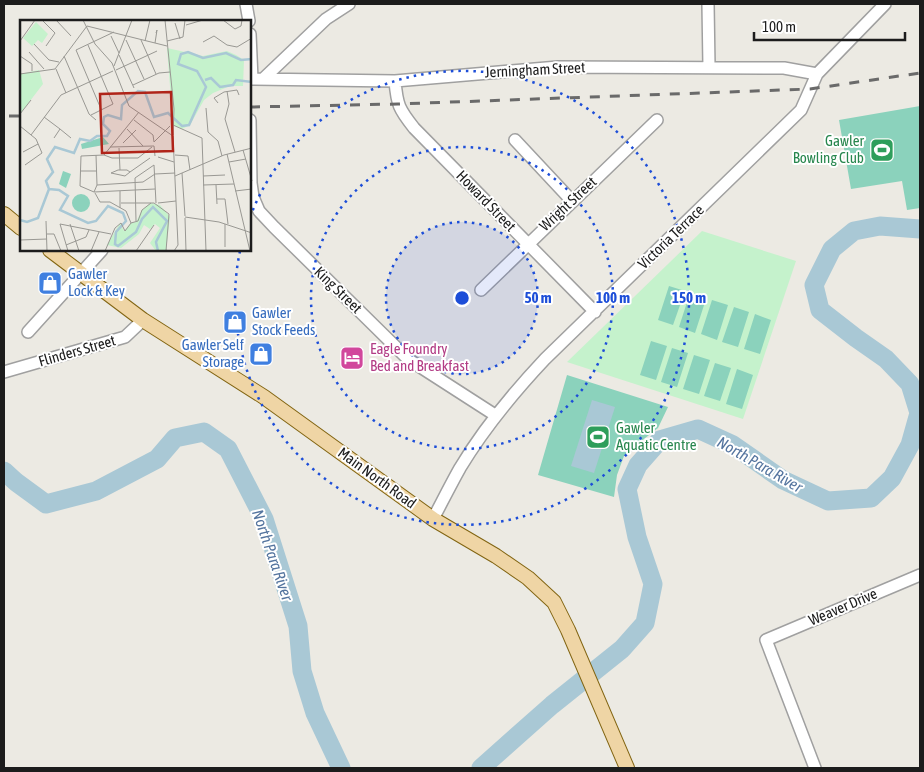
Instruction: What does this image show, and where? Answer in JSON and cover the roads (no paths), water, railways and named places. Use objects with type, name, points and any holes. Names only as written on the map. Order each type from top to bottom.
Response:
[{"type":"main road","points":[[4,214],[20,227]]},
{"type":"main road","name":"Main North Road","points":[[51,251],[143,320],[264,397],[433,519],[496,556],[528,578],[554,602],[579,654],[627,768]]},
{"type":"street","points":[[246,4],[249,20]]},
{"type":"street","points":[[258,79],[326,19],[349,4]]},
{"type":"street","points":[[708,4],[708,66]]},
{"type":"street","points":[[817,74],[885,4]]},
{"type":"street","points":[[251,40],[258,79]]},
{"type":"street","name":"Jerningham Street","points":[[258,79],[395,81],[558,67],[708,66],[784,68],[817,74]]},
{"type":"street","name":"Victoria Terrace","points":[[433,519],[460,467],[495,416],[545,359],[801,110],[817,74]]},
{"type":"street","name":"Howard Street","points":[[395,81],[400,111],[414,128],[595,312]]},
{"type":"street","name":"King Street","points":[[251,120],[251,183],[253,197],[260,210],[274,227],[408,359],[495,416]]},
{"type":"street","name":"Wright Street","points":[[481,290],[527,243],[657,120]]},
{"type":"street","points":[[515,140],[572,201]]},
{"type":"street","points":[[28,332],[101,251]]},
{"type":"street","name":"Flinders Street","points":[[4,372],[126,336],[143,320]]},
{"type":"street","name":"Weaver Drive","points":[[815,768],[766,640],[920,577]]},
{"type":"water","points":[[592,400],[615,407],[594,473],[571,466]]},
{"type":"waterway","name":"North Para River","points":[[481,768],[552,705],[622,649],[645,623],[653,584],[637,537],[627,489],[638,465],[660,440],[698,429],[733,445],[783,480],[828,501],[871,498],[892,478],[910,445],[919,413],[910,384],[886,359],[820,310],[814,285],[832,249],[854,231],[880,226],[920,229]]},
{"type":"waterway","name":"North Para River","points":[[4,471],[46,504],[96,491],[157,459],[175,438],[204,432],[228,449],[264,519],[298,626],[302,671],[315,713],[341,768]]},
{"type":"railway","points":[[251,107],[398,104],[810,89],[920,73]]},
{"type":"railway","points":[[9,116],[20,116]]},
{"type":"place","name":"Gawler Bowling Club","points":[[882,150]]},
{"type":"place","name":"Gawler Lock & Key","points":[[50,283]]},
{"type":"place","name":"Gawler Stock Feeds","points":[[235,322]]},
{"type":"place","name":"Gawler Self Storage","points":[[261,354]]},
{"type":"place","name":"Eagle Foundry Bed and Breakfast","points":[[352,358]]},
{"type":"place","name":"Gawler Aquatic Centre","points":[[598,437]]}]
